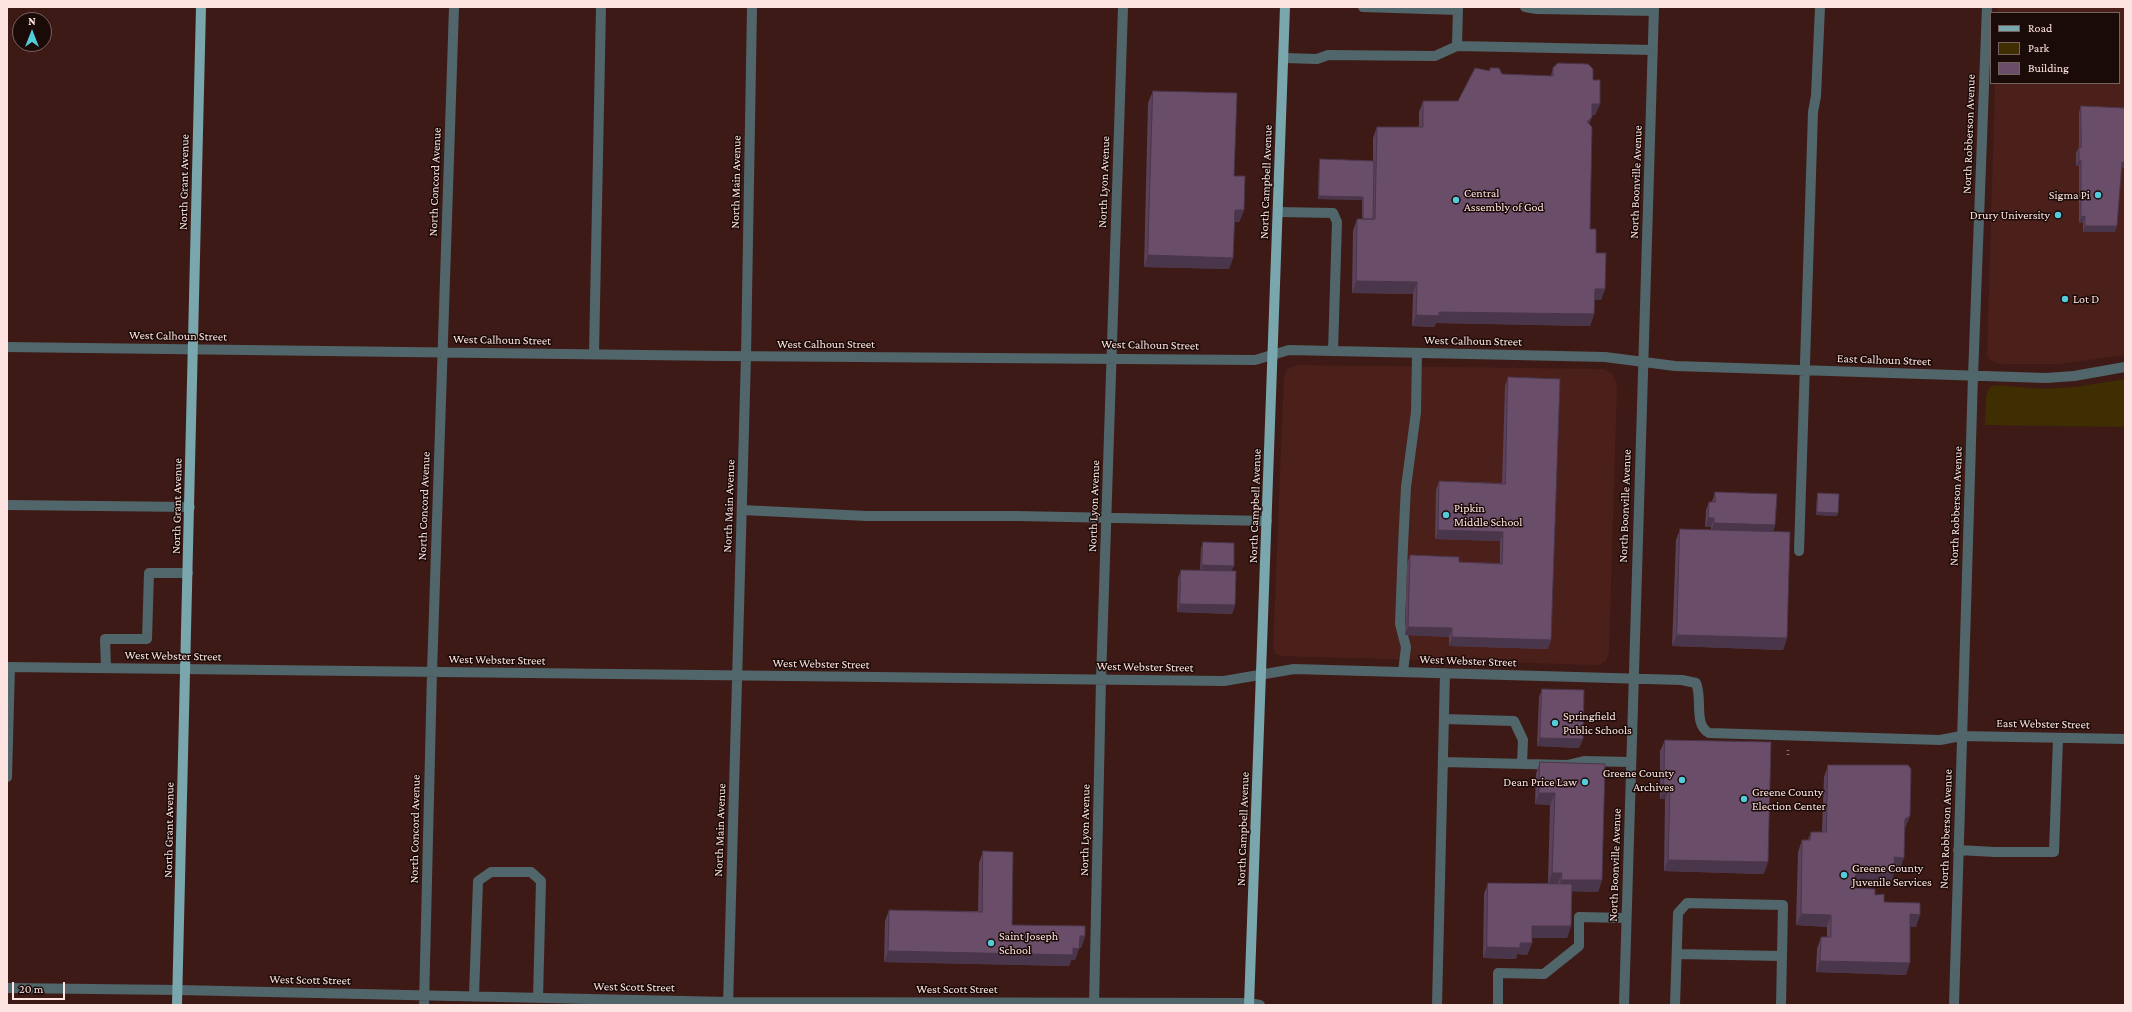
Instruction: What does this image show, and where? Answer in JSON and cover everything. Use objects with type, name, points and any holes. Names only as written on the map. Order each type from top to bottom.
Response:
[{"type":"main road","name":"North Grant Avenue","points":[[177,1005],[194,350],[201,7]]},
{"type":"main road","name":"North Campbell Avenue","points":[[1249,1004],[1285,7]]},
{"type":"street","name":"North Concord Avenue","points":[[424,1000],[432,672],[454,7]]},
{"type":"street","points":[[594,354],[601,7]]},
{"type":"street","name":"North Main Avenue","points":[[728,1004],[746,356],[752,7]]},
{"type":"street","name":"North Lyon Avenue","points":[[1095,1003],[1101,680],[1123,7]]},
{"type":"street","points":[[1363,7],[1458,8],[1457,46]]},
{"type":"street","points":[[1525,7],[1536,9],[1654,9]]},
{"type":"street","points":[[1799,551],[1813,112],[1816,96],[1820,7]]},
{"type":"street","name":"North Robberson Avenue","points":[[1954,1005],[1961,736],[1987,7]]},
{"type":"street","name":"North Boonville Avenue","points":[[1624,1005],[1654,9]]},
{"type":"street","points":[[1284,58],[1317,60],[1328,54],[1435,56],[1457,46],[1653,50]]},
{"type":"street","points":[[1278,212],[1333,213],[1337,222],[1333,351]]},
{"type":"street","name":"West Calhoun Street","points":[[7,347],[746,356],[1255,360],[1289,350],[1605,357],[1643,362]]},
{"type":"street","points":[[1403,672],[1406,647],[1400,624],[1403,546],[1406,487],[1416,412],[1418,353]]},
{"type":"street","name":"East Calhoun Street","points":[[1643,362],[1675,366],[1973,376],[2060,377],[2125,367]]},
{"type":"street","points":[[7,505],[190,507]]},
{"type":"street","points":[[742,510],[867,516],[1017,516],[1106,519],[1267,521]]},
{"type":"street","points":[[106,668],[105,639],[147,639],[149,573],[188,573]]},
{"type":"street","points":[[7,777],[9,667]]},
{"type":"street","name":"West Webster Street","points":[[9,667],[1224,681],[1294,669],[1682,680],[1696,683],[1699,690],[1700,723],[1703,729],[1709,733],[1940,740],[1961,736]]},
{"type":"street","points":[[1438,1005],[1445,673]]},
{"type":"street","points":[[1444,719],[1514,721],[1523,740],[1522,764]]},
{"type":"street","name":"East Webster Street","points":[[1961,736],[2125,739]]},
{"type":"street","points":[[1958,850],[1995,852],[2054,852],[2058,738]]},
{"type":"street","points":[[1443,762],[1567,765],[1584,761],[1631,762]]},
{"type":"street","points":[[474,996],[478,881],[491,872],[531,872],[541,881],[538,998]]},
{"type":"street","points":[[1675,1005],[1678,913],[1687,902],[1783,905],[1781,1005]]},
{"type":"street","points":[[1498,1005],[1498,973],[1544,974],[1579,946],[1579,917],[1626,918]]},
{"type":"street","points":[[1677,954],[1782,956]]},
{"type":"street","name":"West Scott Street","points":[[7,988],[178,990],[424,1000],[474,996],[728,1004],[1095,1003],[1260,1005]]},
{"type":"path","points":[[1788,750],[1788,758]]},
{"type":"shaded area","name":"Drury University","points":[[1998,7],[2125,7],[2125,355],[2059,364],[2001,364],[1991,361],[1987,355],[1995,84],[2120,84],[2120,12],[1997,12]]},
{"type":"shaded area","name":"Pipkin Middle School","points":[[1299,365],[1604,369],[1613,375],[1617,384],[1609,653],[1606,661],[1598,665],[1281,656],[1275,654],[1273,647],[1284,377],[1288,368]]},
{"type":"green space","points":[[2125,379],[2125,427],[1985,425],[1986,396],[1989,388],[1995,385],[2044,389],[2075,387]]},
{"type":"building","points":[[1558,63],[1588,64],[1593,69],[1593,80],[1600,80],[1600,104],[1592,104],[1592,117],[1587,122],[1592,127],[1590,229],[1596,229],[1596,253],[1606,253],[1605,289],[1595,289],[1594,314],[1439,312],[1439,316],[1416,315],[1417,282],[1356,281],[1357,219],[1375,219],[1377,127],[1423,127],[1423,101],[1458,101],[1475,68],[1490,71],[1490,68],[1499,68],[1502,74],[1553,76],[1553,68]]},
{"type":"building","points":[[1153,91],[1237,93],[1234,176],[1245,176],[1244,210],[1235,210],[1233,258],[1148,255]]},
{"type":"building","name":"Sigma Pi","points":[[2081,106],[2125,108],[2125,162],[2122,162],[2117,226],[2085,226],[2085,216],[2081,217],[2081,160],[2079,160],[2079,147],[2081,147]]},
{"type":"building","points":[[1320,159],[1374,161],[1373,219],[1363,219],[1363,197],[1319,196]]},
{"type":"building","points":[[1508,377],[1560,379],[1551,640],[1452,637],[1452,628],[1408,627],[1410,555],[1459,557],[1459,562],[1502,564],[1503,532],[1438,530],[1439,481],[1505,484]]},
{"type":"building","points":[[1715,492],[1777,494],[1775,525],[1714,523],[1714,518],[1708,518],[1709,502],[1715,502]]},
{"type":"building","points":[[1818,493],[1839,494],[1838,513],[1817,512]]},
{"type":"building","points":[[1680,529],[1790,532],[1787,638],[1677,635]]},
{"type":"building","points":[[1203,542],[1234,543],[1234,566],[1202,565]]},
{"type":"building","points":[[1181,570],[1236,571],[1235,605],[1180,604]]},
{"type":"building","points":[[1542,689],[1584,690],[1583,739],[1540,738]]},
{"type":"building","points":[[1665,740],[1771,742],[1768,862],[1668,860],[1670,788],[1664,788]]},
{"type":"building","points":[[1540,762],[1605,764],[1602,880],[1561,880],[1562,873],[1552,873],[1555,793],[1539,793]]},
{"type":"building","name":"Greene County Juvenile Services","points":[[1828,765],[1908,765],[1911,769],[1910,816],[1905,819],[1904,858],[1894,857],[1895,870],[1862,869],[1855,876],[1855,888],[1875,889],[1875,895],[1884,894],[1884,902],[1920,903],[1920,915],[1910,914],[1910,963],[1820,961],[1821,937],[1831,937],[1831,915],[1801,914],[1802,840],[1810,840],[1811,832],[1826,832]]},
{"type":"building","points":[[983,851],[1013,852],[1012,925],[1085,926],[1085,936],[1080,936],[1079,949],[1073,948],[1073,955],[888,951],[889,910],[982,912]]},
{"type":"building","points":[[1488,883],[1572,884],[1571,926],[1532,926],[1532,943],[1520,943],[1520,948],[1487,947]]},
{"type":"place","name":"Sigma Pi","points":[[2098,195]]},
{"type":"place","name":"Central Assembly of God","points":[[1456,200]]},
{"type":"place","name":"Drury University","points":[[2058,215]]},
{"type":"place","name":"Lot D","points":[[2065,299]]},
{"type":"place","name":"Pipkin Middle School","points":[[1446,515]]},
{"type":"place","name":"Springfield Public Schools","points":[[1555,723]]},
{"type":"place","name":"Greene County Archives","points":[[1682,780]]},
{"type":"place","name":"Dean Price Law","points":[[1585,782]]},
{"type":"place","name":"Greene County Election Center","points":[[1744,799]]},
{"type":"place","name":"Greene County Juvenile Services","points":[[1844,875]]},
{"type":"place","name":"Saint Joseph School","points":[[991,943]]}]
